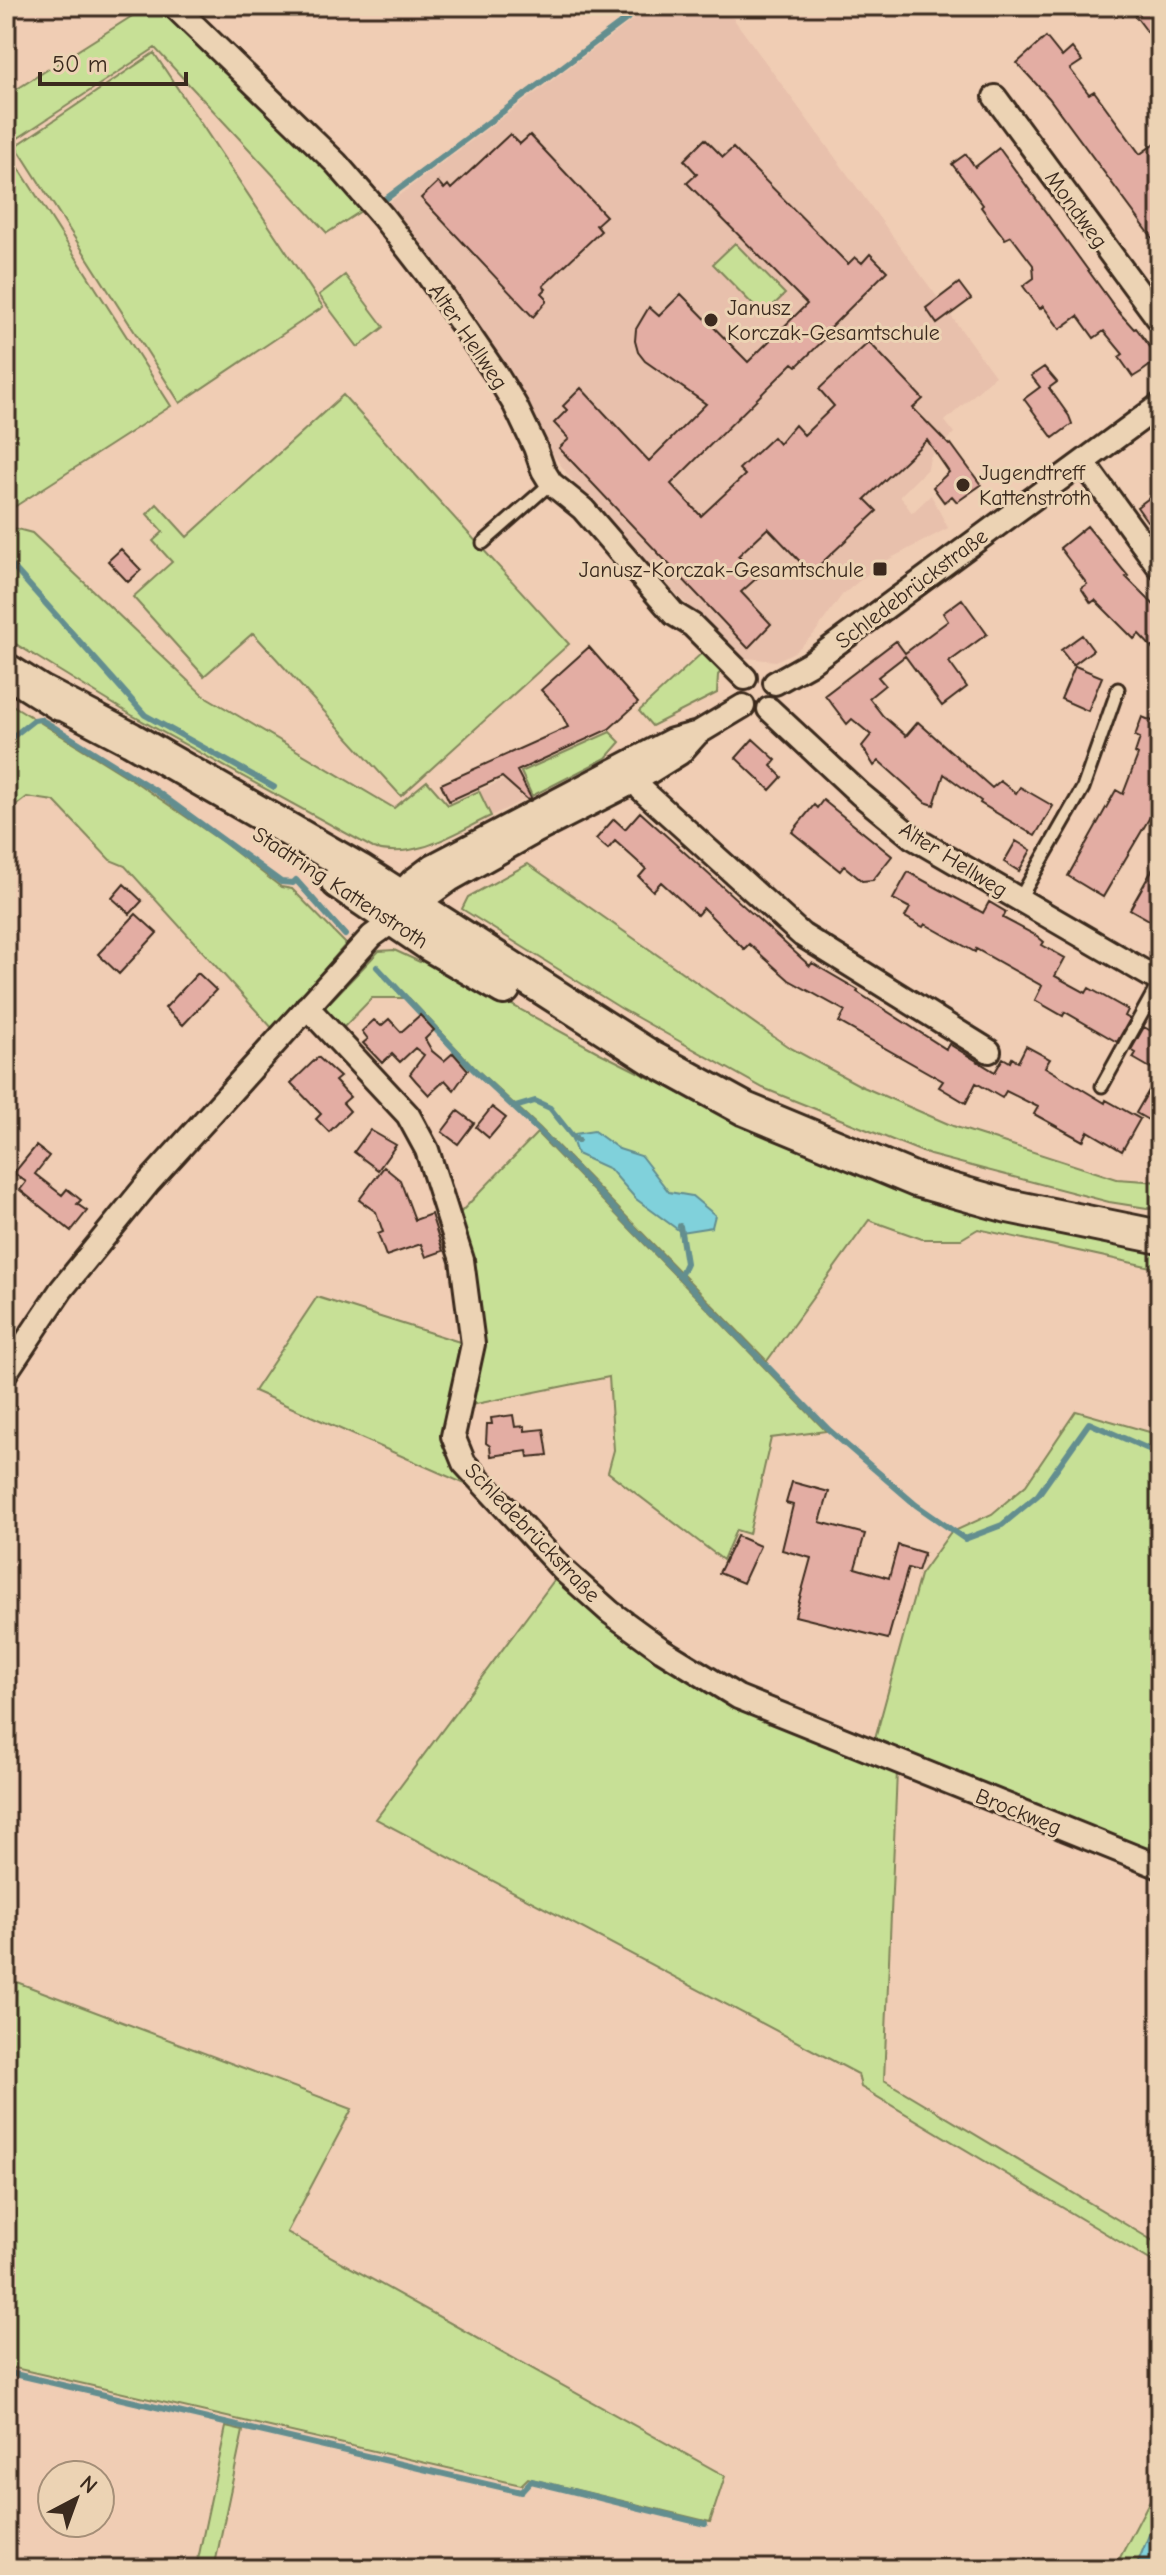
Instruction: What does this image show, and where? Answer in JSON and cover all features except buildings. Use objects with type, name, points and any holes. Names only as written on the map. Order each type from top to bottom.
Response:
[{"type":"main road","name":"Stadtring Kattenstroth","points":[[6,670],[144,746],[392,914],[745,1109],[916,1180],[1008,1206],[1160,1237]]},
{"type":"street","name":"Alter Hellweg","points":[[185,10],[336,163],[428,275],[515,405],[551,483],[583,509],[674,614],[692,625],[745,678]]},
{"type":"street","name":"Mondweg","points":[[995,97],[1160,321]]},
{"type":"street","name":"Schledebrückstraße","points":[[775,683],[809,664],[1160,405]]},
{"type":"street","points":[[1083,462],[1160,567]]},
{"type":"street","points":[[761,674],[775,683],[776,700],[769,709],[754,712],[743,706],[739,695],[745,678],[761,674]]},
{"type":"street","points":[[6,1372],[61,1290],[149,1182],[432,866],[631,773],[672,740],[698,733],[743,706]]},
{"type":"street","name":"Alter Hellweg","points":[[769,709],[860,794],[912,837],[1160,981]]},
{"type":"street","points":[[631,773],[642,790],[802,935],[989,1051]]},
{"type":"street","name":"Schledebrückstraße","points":[[307,1007],[408,1115],[427,1150],[462,1260],[473,1344],[453,1436],[464,1463],[563,1570],[610,1612],[662,1650],[738,1697],[877,1755]]},
{"type":"street","name":"Brockweg","points":[[877,1755],[1160,1867]]},
{"type":"lane","points":[[483,543],[551,483]]},
{"type":"lane","points":[[1019,900],[1083,788],[1118,689]]},
{"type":"lane","points":[[1102,1086],[1160,981]]},
{"type":"shaded area","name":"Janusz Korczak-Gesamtschule","points":[[651,6],[690,6],[733,18],[995,376],[945,421],[954,433],[930,457],[928,468],[900,496],[912,513],[931,495],[948,528],[880,564],[842,595],[814,634],[796,651],[776,661],[737,657],[588,502],[551,452],[521,399],[386,205]]},
{"type":"shaded area","points":[[521,772],[532,796],[491,816],[479,791]]},
{"type":"green space","points":[[148,6],[163,6],[187,26],[328,168],[364,209],[327,233],[155,48],[6,146],[6,96]]},
{"type":"green space","points":[[154,53],[323,307],[180,403],[16,146]]},
{"type":"green space","points":[[8,151],[171,406],[8,511],[6,508]]},
{"type":"green space","points":[[735,243],[785,294],[763,315],[713,264]]},
{"type":"green space","points":[[345,275],[384,327],[358,347],[319,295]]},
{"type":"green space","points":[[343,395],[569,644],[401,796],[253,633],[204,676],[133,597],[172,562],[153,541],[163,532],[147,514],[157,504],[187,537]]},
{"type":"green space","points":[[6,526],[32,533],[203,695],[394,808],[427,781],[448,805],[479,791],[491,816],[419,848],[389,851],[373,848],[133,716],[6,638]]},
{"type":"green space","points":[[704,651],[723,669],[718,675],[717,693],[652,726],[639,711]]},
{"type":"green space","points":[[6,701],[134,781],[281,887],[292,889],[346,944],[273,1029],[125,866],[110,860],[54,801],[27,797],[6,813]]},
{"type":"green space","points":[[610,732],[620,742],[606,758],[532,796],[521,772]]},
{"type":"green space","points":[[528,864],[787,1046],[861,1086],[953,1126],[1117,1179],[1160,1182],[1160,1210],[1109,1202],[930,1155],[763,1088],[622,1009],[462,909],[468,897]]},
{"type":"green space","points":[[394,950],[420,962],[426,958],[598,1052],[739,1123],[1160,1251],[1160,1269],[978,1229],[961,1239],[922,1239],[869,1220],[767,1361],[409,998],[372,998],[340,1031],[325,1014],[326,1006],[379,951]]},
{"type":"green space","points":[[537,1133],[826,1431],[771,1438],[749,1534],[736,1530],[723,1560],[608,1472],[614,1450],[609,1377],[466,1406],[457,1216]]},
{"type":"green space","points":[[317,1297],[466,1344],[447,1440],[481,1491],[254,1391]]},
{"type":"green space","points":[[1076,1411],[1160,1435],[1160,1858],[874,1743],[920,1575],[950,1533],[992,1514],[1026,1485]]},
{"type":"green space","points":[[558,1575],[658,1657],[707,1692],[897,1771],[884,2080],[1160,2245],[1160,2266],[861,2087],[858,2074],[376,1819]]},
{"type":"green space","points":[[6,1978],[352,2109],[287,2232],[725,2476],[710,2522],[528,2478],[521,2485],[6,2366]]},
{"type":"green space","points":[[226,2427],[243,2431],[214,2569],[196,2569]]},
{"type":"green space","points":[[1160,2481],[1160,2569],[1114,2569]]},
{"type":"water","points":[[594,1131],[619,1149],[641,1156],[669,1192],[692,1196],[715,1215],[712,1227],[681,1232],[636,1199],[610,1169],[577,1154],[572,1139],[575,1134]]},
{"type":"water","points":[[1160,2508],[1160,2569],[1135,2569]]},
{"type":"waterway","points":[[387,198],[644,6]]},
{"type":"waterway","points":[[6,559],[145,715],[274,787]]},
{"type":"waterway","points":[[6,742],[34,720],[40,719],[156,791],[281,882],[293,883],[296,880],[345,935]]},
{"type":"waterway","points":[[377,967],[472,1068],[539,1131],[829,1430],[916,1505],[965,1539],[1002,1525],[1038,1495],[1089,1423],[1160,1454]]},
{"type":"waterway","points":[[515,1107],[535,1101],[550,1108],[578,1140]]},
{"type":"waterway","points":[[680,1226],[686,1263],[680,1276]]},
{"type":"waterway","points":[[6,2372],[521,2492],[531,2481],[705,2524]]},
{"type":"place","name":"Janusz Korczak-Gesamtschule","points":[[711,320]]},
{"type":"place","name":"Jugendtreff Kattenstroth","points":[[963,485]]},
{"type":"place","name":"Janusz-Korczak-Gesamtschule","points":[[880,569]]}]
